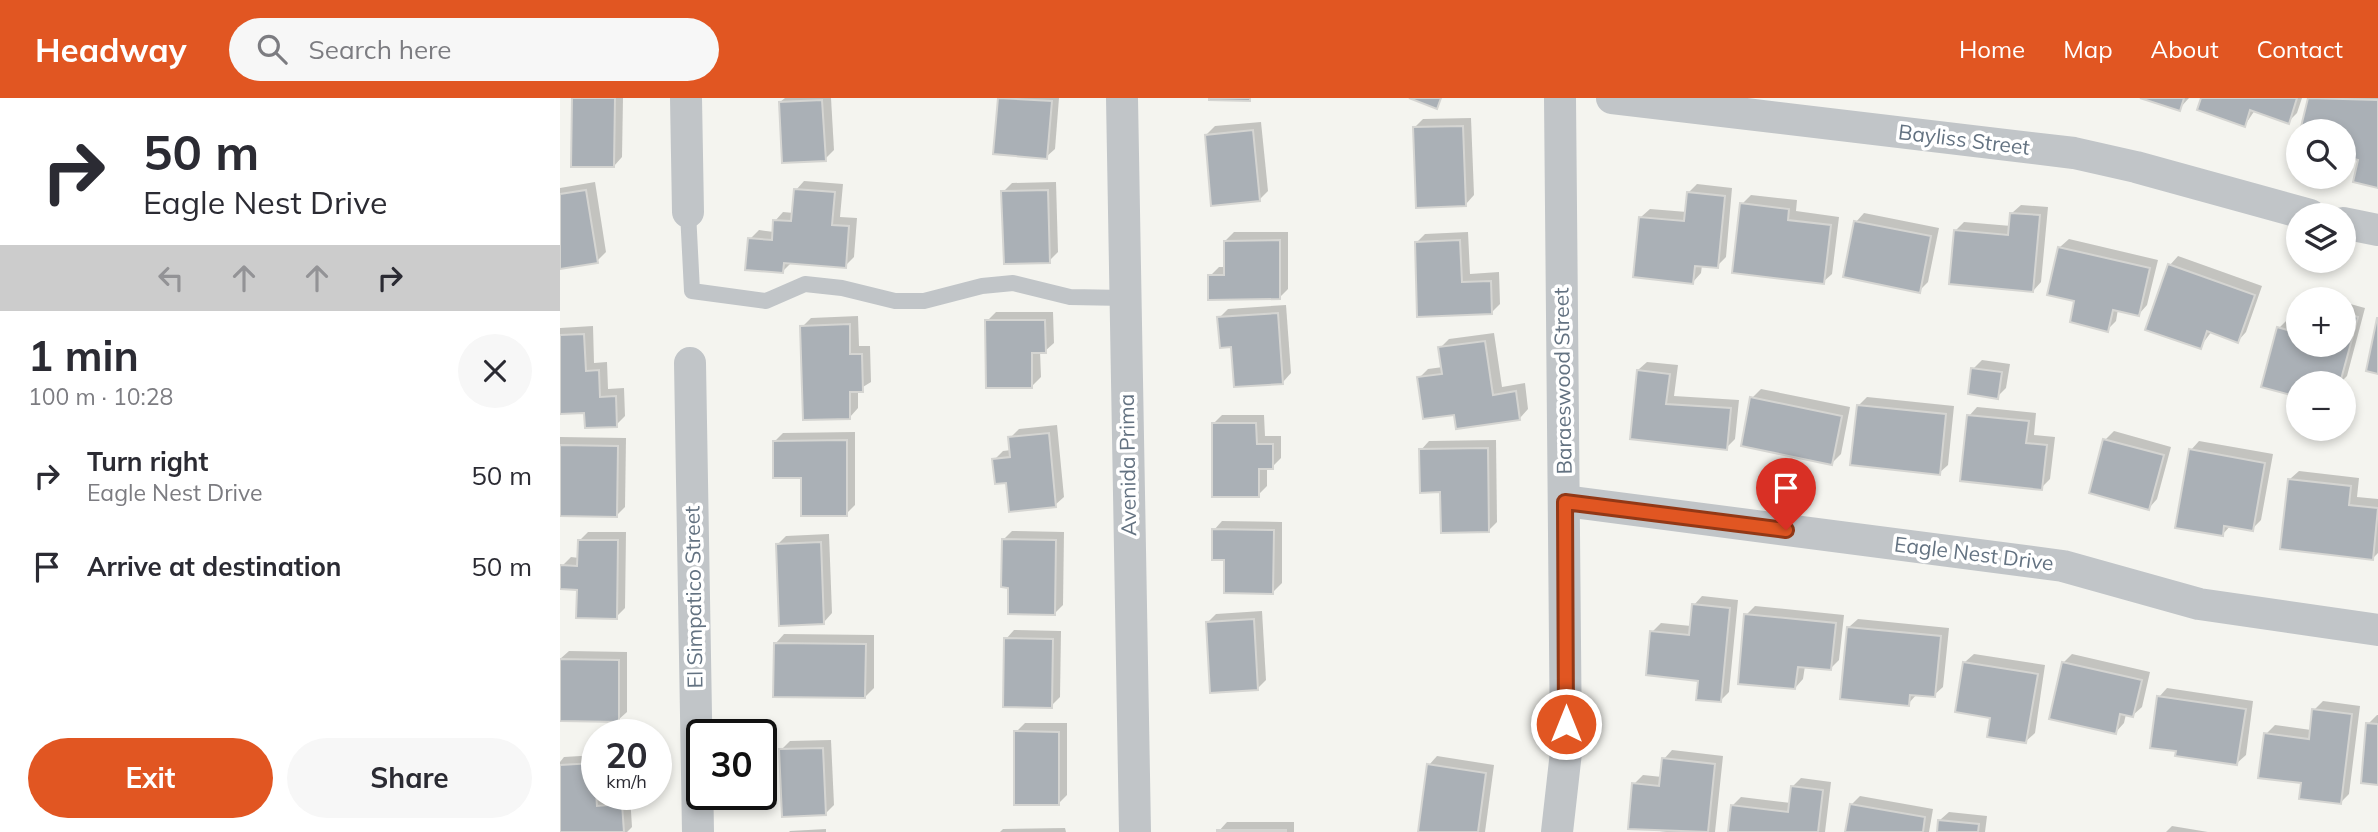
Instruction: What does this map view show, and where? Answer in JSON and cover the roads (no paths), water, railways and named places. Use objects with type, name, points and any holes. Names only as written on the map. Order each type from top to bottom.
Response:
[{"type":"street","points":[[686,98],[688,212]]},
{"type":"street","name":"Avenida Prima","points":[[1122,98],[1135,832]]},
{"type":"street","name":"Baraeswood Street","points":[[1558,832],[1566,752],[1560,98]]},
{"type":"street","name":"Bayliss Street","points":[[1612,98],[2074,153],[2136,167],[2286,208]]},
{"type":"street","points":[[2356,226],[2378,230]]},
{"type":"street","name":"El Simpatico Street","points":[[690,363],[698,832]]},
{"type":"street","name":"Eagle Nest Drive","points":[[1565,502],[2063,566],[2199,604],[2378,630]]},
{"type":"lane","points":[[688,212],[692,291],[747,301],[766,301],[805,284],[842,288],[895,301],[924,301],[982,286],[1013,283],[1070,297],[1125,298]]}]
